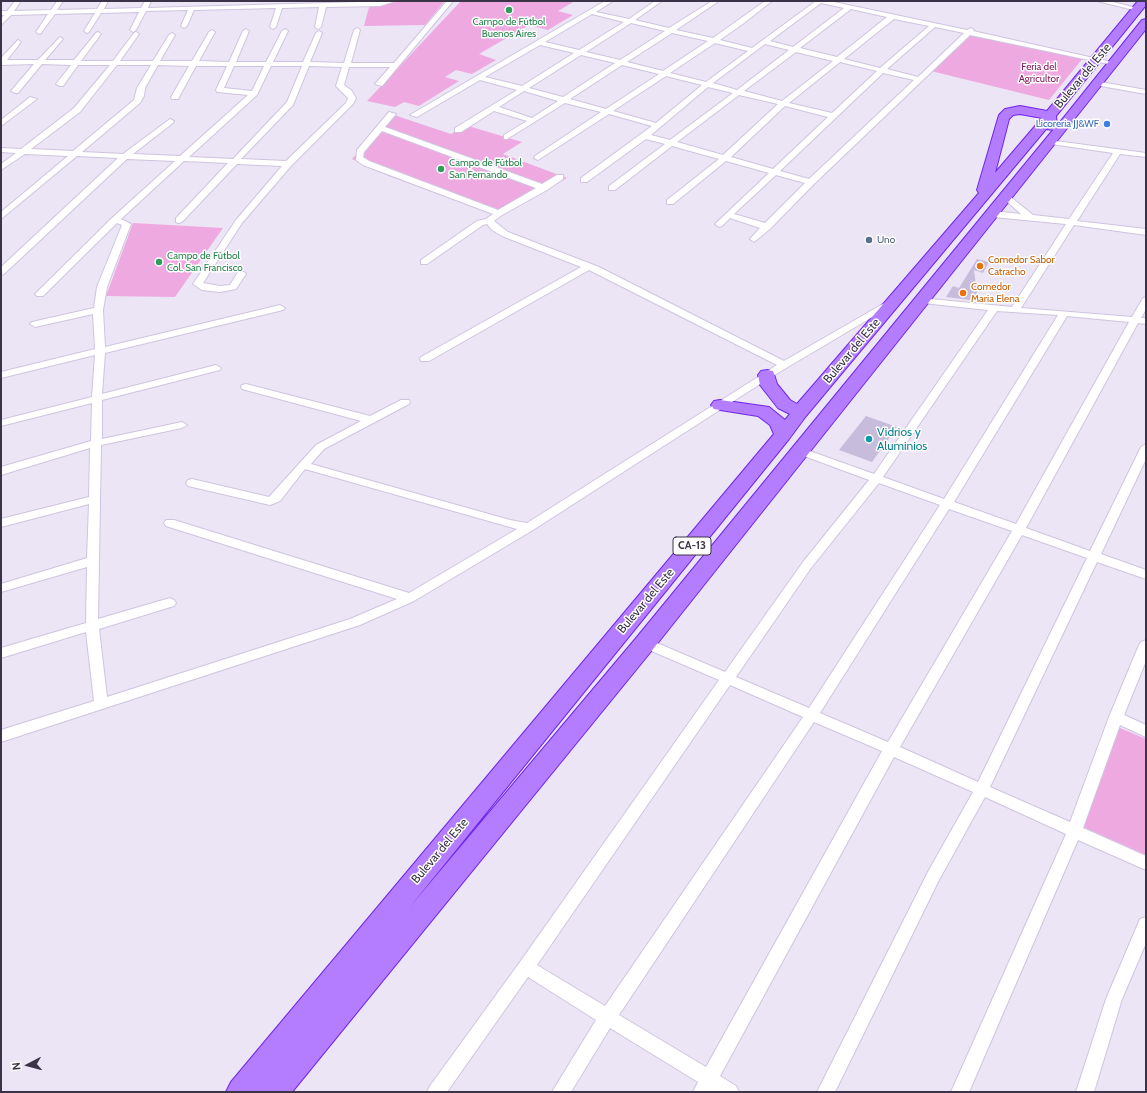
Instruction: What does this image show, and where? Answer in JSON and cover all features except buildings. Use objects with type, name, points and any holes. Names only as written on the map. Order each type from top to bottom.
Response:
[{"type":"highway","name":"Bulevar del Este","points":[[241,1092],[783,435],[800,412],[1050,116],[1106,60],[1143,11]]},
{"type":"highway","name":"Bulevar del Este","points":[[273,1092],[645,644],[828,415],[1052,142],[1098,83],[1106,60]]},
{"type":"highway","points":[[983,196],[1002,118],[1009,112],[1020,110],[1050,116],[1051,127],[1029,156],[1031,167]]},
{"type":"highway","points":[[767,375],[769,385],[784,404],[800,412]]},
{"type":"highway","points":[[720,405],[763,411],[800,412],[828,415]]},
{"type":"highway","points":[[763,411],[778,422],[783,435]]},
{"type":"street","points":[[1,23],[18,1]]},
{"type":"street","points":[[39,32],[60,1]]},
{"type":"street","points":[[87,31],[105,1]]},
{"type":"street","points":[[1,168],[77,110],[116,62],[134,32],[148,1]]},
{"type":"street","points":[[1,13],[280,6],[300,4],[323,6],[346,3],[380,4],[393,1]]},
{"type":"street","points":[[379,84],[450,1]]},
{"type":"street","points":[[414,115],[610,1]]},
{"type":"street","points":[[458,130],[659,1]]},
{"type":"street","points":[[507,136],[716,1]]},
{"type":"street","points":[[538,158],[742,22],[769,1]]},
{"type":"street","points":[[584,180],[645,136],[706,85],[820,1],[970,31]]},
{"type":"street","points":[[835,1],[1106,60]]},
{"type":"street","points":[[1100,1],[1143,11]]},
{"type":"street","points":[[273,27],[280,6]]},
{"type":"street","points":[[179,220],[290,103],[308,63],[318,30],[323,6]]},
{"type":"street","points":[[612,188],[736,92],[850,7]]},
{"type":"street","points":[[184,26],[192,8]]},
{"type":"street","points":[[590,12],[754,50]]},
{"type":"street","points":[[670,202],[724,159],[784,103],[894,16]]},
{"type":"street","points":[[719,224],[883,70],[934,25]]},
{"type":"street","points":[[241,274],[234,287],[220,289],[202,287],[198,284],[239,222],[288,164],[349,104],[352,98],[348,92],[340,86],[357,30]]},
{"type":"street","points":[[246,31],[224,82],[232,92],[254,93]]},
{"type":"street","points":[[40,294],[115,220],[254,93],[285,31]]},
{"type":"street","points":[[754,239],[919,78],[970,31]]},
{"type":"street","points":[[175,97],[212,32]]},
{"type":"street","points":[[60,84],[98,34]]},
{"type":"street","points":[[1,216],[137,101],[140,96],[141,88],[172,35]]},
{"type":"street","points":[[15,91],[60,39]]},
{"type":"street","points":[[1,62],[18,42]]},
{"type":"street","points":[[538,42],[834,116]]},
{"type":"street","points":[[764,42],[919,78]]},
{"type":"street","points":[[1,62],[346,63],[396,65]]},
{"type":"street","points":[[478,77],[657,125]]},
{"type":"street","points":[[1098,83],[1146,92]]},
{"type":"street","points":[[1,124],[33,99]]},
{"type":"street","points":[[493,108],[532,120]]},
{"type":"street","points":[[392,114],[360,152],[359,158],[366,163],[499,213]]},
{"type":"street","points":[[1,272],[124,157],[170,121]]},
{"type":"street","points":[[380,128],[544,188]]},
{"type":"street","points":[[645,136],[811,182]]},
{"type":"street","points":[[1052,142],[1146,155]]},
{"type":"street","points":[[1,150],[179,160],[288,164]]},
{"type":"street","points":[[1015,310],[1118,151]]},
{"type":"street","points":[[424,262],[480,224],[489,221],[499,213],[544,188],[560,177]]},
{"type":"street","points":[[1007,197],[1030,217]]},
{"type":"street","points":[[993,214],[1030,217],[1146,232]]},
{"type":"street","points":[[728,215],[767,227]]},
{"type":"street","points":[[101,703],[92,625],[92,561],[97,443],[97,397],[100,351],[98,310],[102,287],[127,224],[115,220]]},
{"type":"street","points":[[489,221],[495,228],[505,234],[589,266],[784,365]]},
{"type":"street","points":[[425,359],[589,266]]},
{"type":"street","points":[[923,300],[1141,321]]},
{"type":"street","points":[[706,1085],[891,749],[1141,321],[1146,300]]},
{"type":"street","points":[[1,736],[355,622],[410,598],[529,527],[767,375],[894,301]]},
{"type":"street","points":[[436,1092],[526,967],[807,565],[876,479],[995,307]]},
{"type":"street","points":[[1,374],[280,308]]},
{"type":"street","points":[[35,324],[98,310]]},
{"type":"street","points":[[561,1092],[607,1018],[811,716],[946,504],[1064,313]]},
{"type":"street","points":[[1,423],[97,397],[216,368]]},
{"type":"street","points":[[246,387],[371,420]]},
{"type":"street","points":[[192,483],[270,501],[276,498],[302,465],[320,448],[405,402]]},
{"type":"street","points":[[1,471],[97,443],[182,425]]},
{"type":"street","points":[[826,1092],[934,875],[982,789],[1146,447]]},
{"type":"street","points":[[800,451],[1146,575]]},
{"type":"street","points":[[302,465],[510,524],[529,527]]},
{"type":"street","points":[[1,523],[95,499]]},
{"type":"street","points":[[170,522],[410,598]]},
{"type":"street","points":[[1,588],[92,561]]},
{"type":"street","points":[[1,653],[170,603]]},
{"type":"street","points":[[645,644],[891,749],[1146,863]]},
{"type":"street","points":[[960,1092],[1075,830],[1116,717],[1146,645]]},
{"type":"street","points":[[1116,717],[1146,731]]},
{"type":"street","points":[[1084,1092],[1114,999],[1146,924]]},
{"type":"street","points":[[526,967],[607,1018],[706,1085],[730,1092]]},
{"type":"green space","points":[[375,1],[445,1],[425,25],[364,26],[369,7],[373,7]]},
{"type":"green space","points":[[461,1],[575,1],[558,11],[573,15],[548,30],[529,25],[479,54],[496,60],[472,74],[456,70],[445,77],[459,81],[419,106],[404,102],[395,107],[367,101]]},
{"type":"green space","name":"Feria del Agricultor","points":[[971,34],[1083,58],[1049,100],[931,71]]},
{"type":"green space","points":[[394,115],[451,134],[465,125],[522,142],[503,154],[567,178],[499,216],[389,176],[352,159]]},
{"type":"green space","name":"Campo de Fútbol Col. San Francisco","points":[[133,223],[223,228],[175,297],[106,296]]},
{"type":"green space","points":[[1113,725],[1146,739],[1146,855],[1074,823]]},
{"type":"place","name":"Campo de Fútbol Buenos Aires","points":[[509,10]]},
{"type":"place","name":"Licoreria JJ&WF","points":[[1107,124]]},
{"type":"place","name":"Campo de Fútbol San Fernando","points":[[441,169]]},
{"type":"place","name":"Uno","points":[[869,240]]},
{"type":"place","name":"Campo de Fútbol Col. San Francisco","points":[[159,262]]},
{"type":"place","name":"Comedor Sabor Catracho","points":[[980,266]]},
{"type":"place","name":"Comedor Maria Elena","points":[[963,293]]},
{"type":"place","name":"Vidrios y Aluminios","points":[[869,439]]}]
